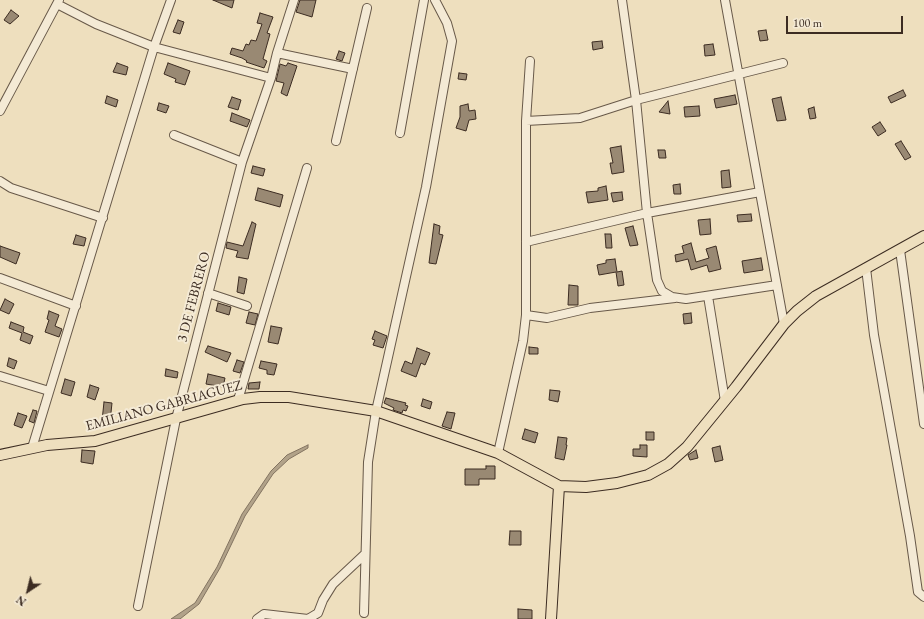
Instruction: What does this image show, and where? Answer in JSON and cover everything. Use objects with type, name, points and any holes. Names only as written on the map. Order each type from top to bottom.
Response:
[{"type":"main road","points":[[551,619],[559,486],[586,487],[617,483],[648,475],[668,464],[687,447],[725,401],[784,324],[796,311],[816,296],[924,236]]},
{"type":"main road","name":"EMILIANO GABRIAGUEZ","points":[[0,455],[32,448],[95,440],[176,419],[238,400],[260,397],[289,397],[376,411],[498,453],[559,486]]},
{"type":"street","points":[[32,448],[154,47],[171,0]]},
{"type":"street","name":"3 DE FEBRERO","points":[[138,606],[176,419],[208,293],[242,162],[271,78],[277,53],[294,0]]},
{"type":"street","points":[[400,133],[424,0]]},
{"type":"street","points":[[364,613],[368,462],[376,411],[426,187],[452,41],[448,23],[435,0]]},
{"type":"street","points":[[622,0],[636,100],[657,280],[662,291],[672,297],[686,299],[777,285]]},
{"type":"street","points":[[725,0],[784,324]]},
{"type":"street","points":[[0,112],[58,2],[96,24],[154,47],[271,78]]},
{"type":"street","points":[[336,141],[367,8]]},
{"type":"street","points":[[277,53],[353,69]]},
{"type":"street","points":[[498,453],[523,341],[526,315],[526,121],[530,61]]},
{"type":"street","points":[[526,121],[580,118],[636,100],[783,63]]},
{"type":"street","points":[[174,135],[242,162]]},
{"type":"street","points":[[238,400],[307,168]]},
{"type":"street","points":[[0,181],[11,188],[103,218]]},
{"type":"street","points":[[526,242],[648,213],[760,192]]},
{"type":"street","points":[[900,250],[924,424]]},
{"type":"street","points":[[866,268],[874,335],[910,536],[918,592],[924,597]]},
{"type":"street","points":[[0,278],[76,306]]},
{"type":"street","points":[[208,293],[247,306]]},
{"type":"street","points":[[708,296],[725,401]]},
{"type":"street","points":[[526,315],[547,318],[590,308],[679,298]]},
{"type":"street","points":[[0,376],[49,391]]},
{"type":"street","points":[[257,619],[264,614],[308,619],[318,613],[323,600],[333,584],[365,554]]},
{"type":"shaded area","points":[[308,445],[308,448],[289,459],[273,474],[245,516],[220,568],[199,604],[180,619],[171,619],[195,603],[217,567],[242,514],[271,471],[287,455]]},
{"type":"building","points":[[213,0],[234,0],[232,8]]},
{"type":"building","points":[[300,0],[316,0],[312,17],[296,12]]},
{"type":"building","points":[[11,10],[19,16],[10,24],[4,20]]},
{"type":"building","points":[[260,13],[273,17],[267,33],[270,34],[263,59],[267,61],[264,68],[246,62],[247,61],[242,58],[230,54],[232,48],[243,51],[246,44],[249,45],[251,40],[256,41],[262,24],[257,23]]},
{"type":"building","points":[[178,20],[184,22],[180,34],[173,32]]},
{"type":"building","points":[[766,30],[768,40],[760,41],[758,31]]},
{"type":"building","points":[[602,41],[603,48],[593,50],[592,42]]},
{"type":"building","points":[[713,44],[715,55],[705,56],[704,45]]},
{"type":"building","points":[[339,51],[345,53],[342,61],[336,59]]},
{"type":"building","points":[[117,63],[128,67],[126,75],[113,72]]},
{"type":"building","points":[[168,63],[190,71],[185,85],[175,82],[176,79],[164,74]]},
{"type":"building","points":[[288,63],[297,66],[287,96],[281,93],[284,83],[276,81],[280,64],[286,66]]},
{"type":"building","points":[[459,73],[467,74],[466,80],[458,79]]},
{"type":"building","points":[[903,90],[906,96],[891,103],[888,97]]},
{"type":"building","points":[[735,95],[737,104],[716,108],[714,99]]},
{"type":"building","points":[[107,96],[118,100],[116,107],[105,103]]},
{"type":"building","points":[[232,97],[241,100],[238,110],[228,107]]},
{"type":"building","points":[[781,97],[786,120],[777,121],[772,99]]},
{"type":"building","points":[[668,101],[670,114],[659,112]]},
{"type":"building","points":[[159,103],[169,106],[166,113],[157,110]]},
{"type":"building","points":[[468,104],[469,111],[475,110],[476,119],[469,120],[466,131],[456,128],[460,117],[460,106]]},
{"type":"building","points":[[699,106],[700,116],[685,117],[684,107]]},
{"type":"building","points":[[814,107],[816,118],[810,119],[808,109]]},
{"type":"building","points":[[232,113],[250,120],[247,127],[230,121]]},
{"type":"building","points":[[880,122],[886,131],[878,136],[872,127]]},
{"type":"building","points":[[901,141],[911,157],[905,160],[895,144]]},
{"type":"building","points":[[621,146],[624,172],[612,174],[610,163],[613,163],[610,148]]},
{"type":"building","points":[[658,150],[665,150],[666,158],[659,158]]},
{"type":"building","points":[[253,166],[265,169],[263,176],[251,173]]},
{"type":"building","points":[[729,170],[731,187],[722,188],[721,171]]},
{"type":"building","points":[[680,184],[681,194],[674,194],[673,185]]},
{"type":"building","points":[[606,186],[608,200],[588,203],[586,192],[598,191],[598,188]]},
{"type":"building","points":[[258,188],[283,195],[280,207],[255,200]]},
{"type":"building","points":[[622,192],[623,200],[613,202],[611,193]]},
{"type":"building","points":[[751,214],[752,221],[738,222],[737,215]]},
{"type":"building","points":[[710,219],[711,234],[700,235],[698,220]]},
{"type":"building","points":[[252,222],[256,224],[248,259],[236,257],[238,251],[226,248],[227,242],[243,246]]},
{"type":"building","points":[[434,224],[440,226],[439,234],[443,235],[436,264],[429,263]]},
{"type":"building","points":[[633,226],[638,245],[630,246],[625,228]]},
{"type":"building","points":[[605,234],[611,234],[612,248],[606,248]]},
{"type":"building","points":[[76,235],[86,238],[84,246],[73,244]]},
{"type":"building","points":[[691,243],[696,262],[709,258],[706,249],[716,246],[721,269],[709,272],[707,265],[691,270],[688,259],[676,262],[675,255],[684,253],[682,246]]},
{"type":"building","points":[[0,246],[20,253],[16,264],[0,257]]},
{"type":"building","points":[[761,258],[763,270],[744,273],[742,261]]},
{"type":"building","points":[[615,259],[617,272],[622,271],[624,285],[618,286],[616,272],[599,275],[597,265],[606,263],[606,260]]},
{"type":"building","points":[[239,277],[247,279],[244,294],[237,292]]},
{"type":"building","points":[[569,285],[578,286],[578,305],[568,305]]},
{"type":"building","points":[[5,299],[14,304],[9,314],[0,310]]},
{"type":"building","points":[[218,303],[231,307],[229,315],[216,311]]},
{"type":"building","points":[[49,311],[59,315],[55,326],[62,329],[59,337],[45,332],[49,320],[47,319]]},
{"type":"building","points":[[249,312],[258,314],[255,325],[246,323]]},
{"type":"building","points":[[691,313],[692,323],[684,324],[683,314]]},
{"type":"building","points":[[11,322],[24,327],[23,332],[33,336],[30,344],[20,340],[22,333],[9,328]]},
{"type":"building","points":[[271,326],[282,328],[278,344],[268,342]]},
{"type":"building","points":[[375,331],[387,336],[383,348],[373,345],[375,340],[372,339]]},
{"type":"building","points":[[208,346],[231,353],[227,362],[205,352]]},
{"type":"building","points":[[529,347],[538,348],[538,354],[529,354]]},
{"type":"building","points":[[417,348],[430,353],[425,365],[421,363],[416,377],[401,371],[405,361],[412,364]]},
{"type":"building","points":[[9,358],[17,361],[14,369],[7,366]]},
{"type":"building","points":[[237,360],[244,362],[240,373],[233,371]]},
{"type":"building","points":[[261,361],[277,364],[274,375],[267,374],[267,370],[259,368]]},
{"type":"building","points":[[166,369],[178,372],[177,378],[165,376]]},
{"type":"building","points":[[208,374],[225,378],[223,387],[206,384]]},
{"type":"building","points":[[65,379],[75,382],[71,396],[61,393]]},
{"type":"building","points":[[260,382],[259,389],[248,389],[249,383]]},
{"type":"building","points":[[90,385],[99,388],[95,400],[87,397]]},
{"type":"building","points":[[550,390],[560,391],[558,402],[549,400]]},
{"type":"building","points":[[386,398],[406,403],[405,405],[408,406],[406,411],[403,410],[402,413],[393,410],[394,408],[384,403]]},
{"type":"building","points":[[423,399],[432,402],[430,409],[421,406]]},
{"type":"building","points":[[104,402],[112,403],[110,422],[102,421]]},
{"type":"building","points":[[33,410],[37,411],[34,423],[29,421]]},
{"type":"building","points":[[447,412],[455,413],[451,429],[442,426]]},
{"type":"building","points":[[18,413],[27,416],[22,428],[14,425]]},
{"type":"building","points":[[525,429],[538,433],[535,443],[522,439]]},
{"type":"building","points":[[646,432],[654,432],[654,440],[646,440]]},
{"type":"building","points":[[558,437],[567,438],[564,460],[555,458]]},
{"type":"building","points":[[640,445],[647,445],[647,457],[633,456],[633,449],[640,449]]},
{"type":"building","points":[[720,446],[723,460],[715,462],[712,448]]},
{"type":"building","points":[[82,450],[95,451],[93,464],[81,462]]},
{"type":"building","points":[[696,450],[698,458],[690,460],[688,455]]},
{"type":"building","points":[[486,466],[495,466],[495,479],[479,479],[479,485],[465,485],[465,469],[486,469]]},
{"type":"building","points":[[510,531],[521,531],[521,545],[509,545]]},
{"type":"building","points":[[518,609],[532,610],[532,619],[518,619]]}]
